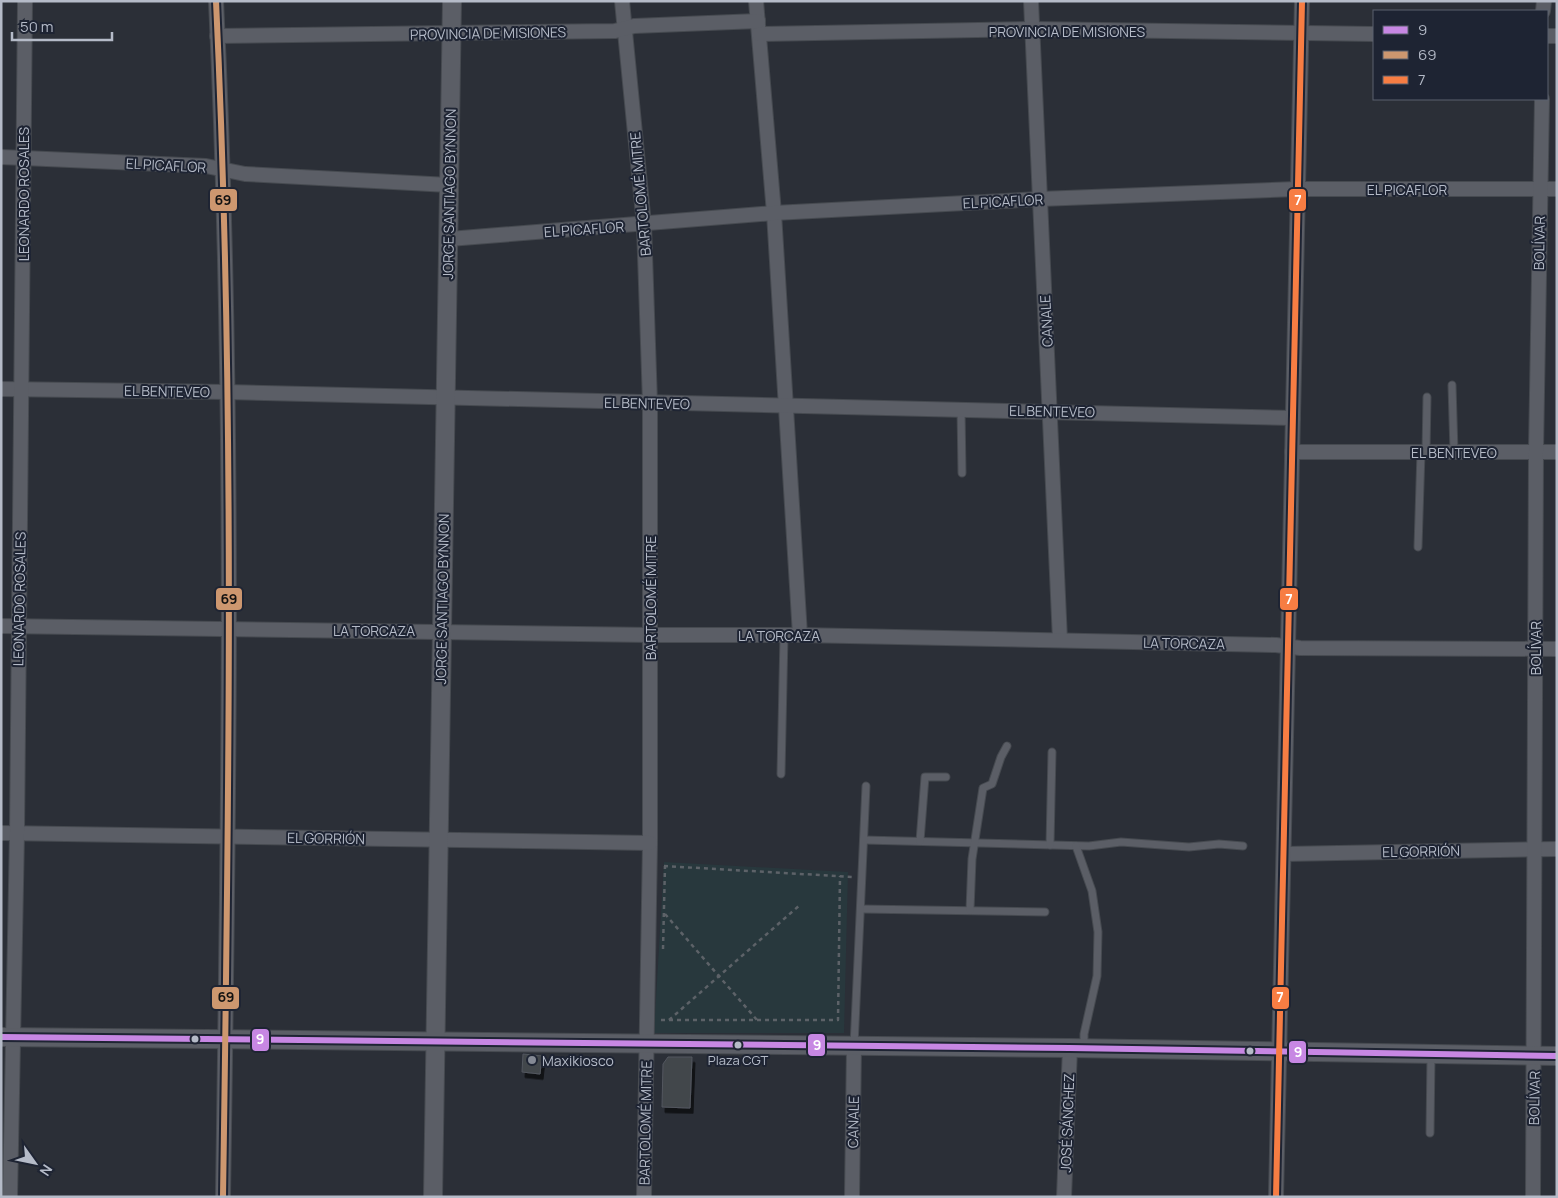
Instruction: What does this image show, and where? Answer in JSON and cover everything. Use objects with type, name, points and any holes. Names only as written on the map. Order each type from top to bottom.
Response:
[{"type":"street","name":"LEONARDO ROSALES","points":[[10,1197],[7,1037],[16,833],[25,1]]},
{"type":"street","points":[[216,1],[227,392],[227,836],[223,1197]]},
{"type":"street","name":"JORGE SANTIAGO BYNNON","points":[[432,1197],[445,398],[450,239],[452,1]]},
{"type":"street","name":"BARTOLOMÉ MITRE","points":[[622,1],[644,225],[650,402],[650,865],[644,1197]]},
{"type":"street","points":[[756,1],[774,213],[800,635]]},
{"type":"street","name":"CANALE","points":[[1030,1],[1051,410],[1060,640]]},
{"type":"street","points":[[1276,1197],[1293,418],[1296,189],[1302,1]]},
{"type":"street","name":"PROVINCIA DE MISIONES","points":[[218,36],[615,31],[634,26],[1373,34]]},
{"type":"street","name":"BOLÍVAR","points":[[1533,1197],[1536,849],[1536,452],[1542,100]]},
{"type":"street","name":"EL PICAFLOR","points":[[1,157],[206,166],[245,174],[449,185]]},
{"type":"street","name":"EL PICAFLOR","points":[[450,239],[644,225],[774,213],[1040,200],[1296,189],[1557,189]]},
{"type":"street","name":"EL BENTEVEO","points":[[1,389],[227,392],[786,406],[1051,410],[1293,418]]},
{"type":"street","name":"EL BENTEVEO","points":[[1292,452],[1557,452]]},
{"type":"street","name":"LA TORCAZA","points":[[1,626],[442,630],[650,635],[800,635],[1060,640],[1288,646],[1300,648],[1557,649]]},
{"type":"street","name":"EL GORRIÓN","points":[[1,833],[650,843]]},
{"type":"street","name":"EL GORRIÓN","points":[[1284,854],[1557,849]]},
{"type":"street","points":[[7,1037],[1077,1048],[1431,1056],[1557,1056]]},
{"type":"street","name":"CANALE","points":[[852,1197],[854,1046]]},
{"type":"street","name":"JOSÉ SÁNCHEZ","points":[[1064,1197],[1077,1048]]},
{"type":"lane","points":[[1452,385],[1454,452]]},
{"type":"lane","points":[[1418,548],[1427,397]]},
{"type":"lane","points":[[961,409],[962,473]]},
{"type":"lane","points":[[781,774],[784,635]]},
{"type":"lane","points":[[970,910],[974,843],[983,788],[992,784],[1001,756],[1007,746]]},
{"type":"lane","points":[[1050,845],[1052,752]]},
{"type":"lane","points":[[920,841],[925,777],[946,777]]},
{"type":"lane","points":[[854,1046],[866,786]]},
{"type":"lane","points":[[864,840],[1076,846],[1121,842],[1189,847],[1218,844],[1243,846]]},
{"type":"lane","points":[[1076,846],[1092,891],[1098,932],[1097,976],[1083,1040],[1077,1048]]},
{"type":"lane","points":[[861,909],[1045,912]]},
{"type":"lane","points":[[1430,1133],[1431,1056]]},
{"type":"path","points":[[650,865],[862,877]]},
{"type":"path","points":[[663,952],[665,866]]},
{"type":"path","points":[[662,1011],[661,1021],[838,1020],[840,876]]},
{"type":"path","points":[[668,1021],[801,904]]},
{"type":"path","points":[[664,913],[757,1020]]},
{"type":"shaded area","name":"Plaza CGT","points":[[664,862],[848,872],[844,1033],[654,1033]]},
{"type":"building","points":[[523,1054],[542,1056],[540,1074],[522,1072]]},
{"type":"building","points":[[668,1057],[692,1057],[690,1108],[662,1107],[663,1064]]},
{"type":"transit line","name":"69","points":[[216,1],[226,300],[229,599],[223,1197]]},
{"type":"transit line","name":"7","points":[[1276,1197],[1302,1]]},
{"type":"transit line","name":"9","points":[[1,1037],[1070,1048],[1557,1056]]},
{"type":"place","name":"Plaza CGT","points":[[738,1045]]},
{"type":"place","name":"Maxikiosco","points":[[532,1060]]}]
